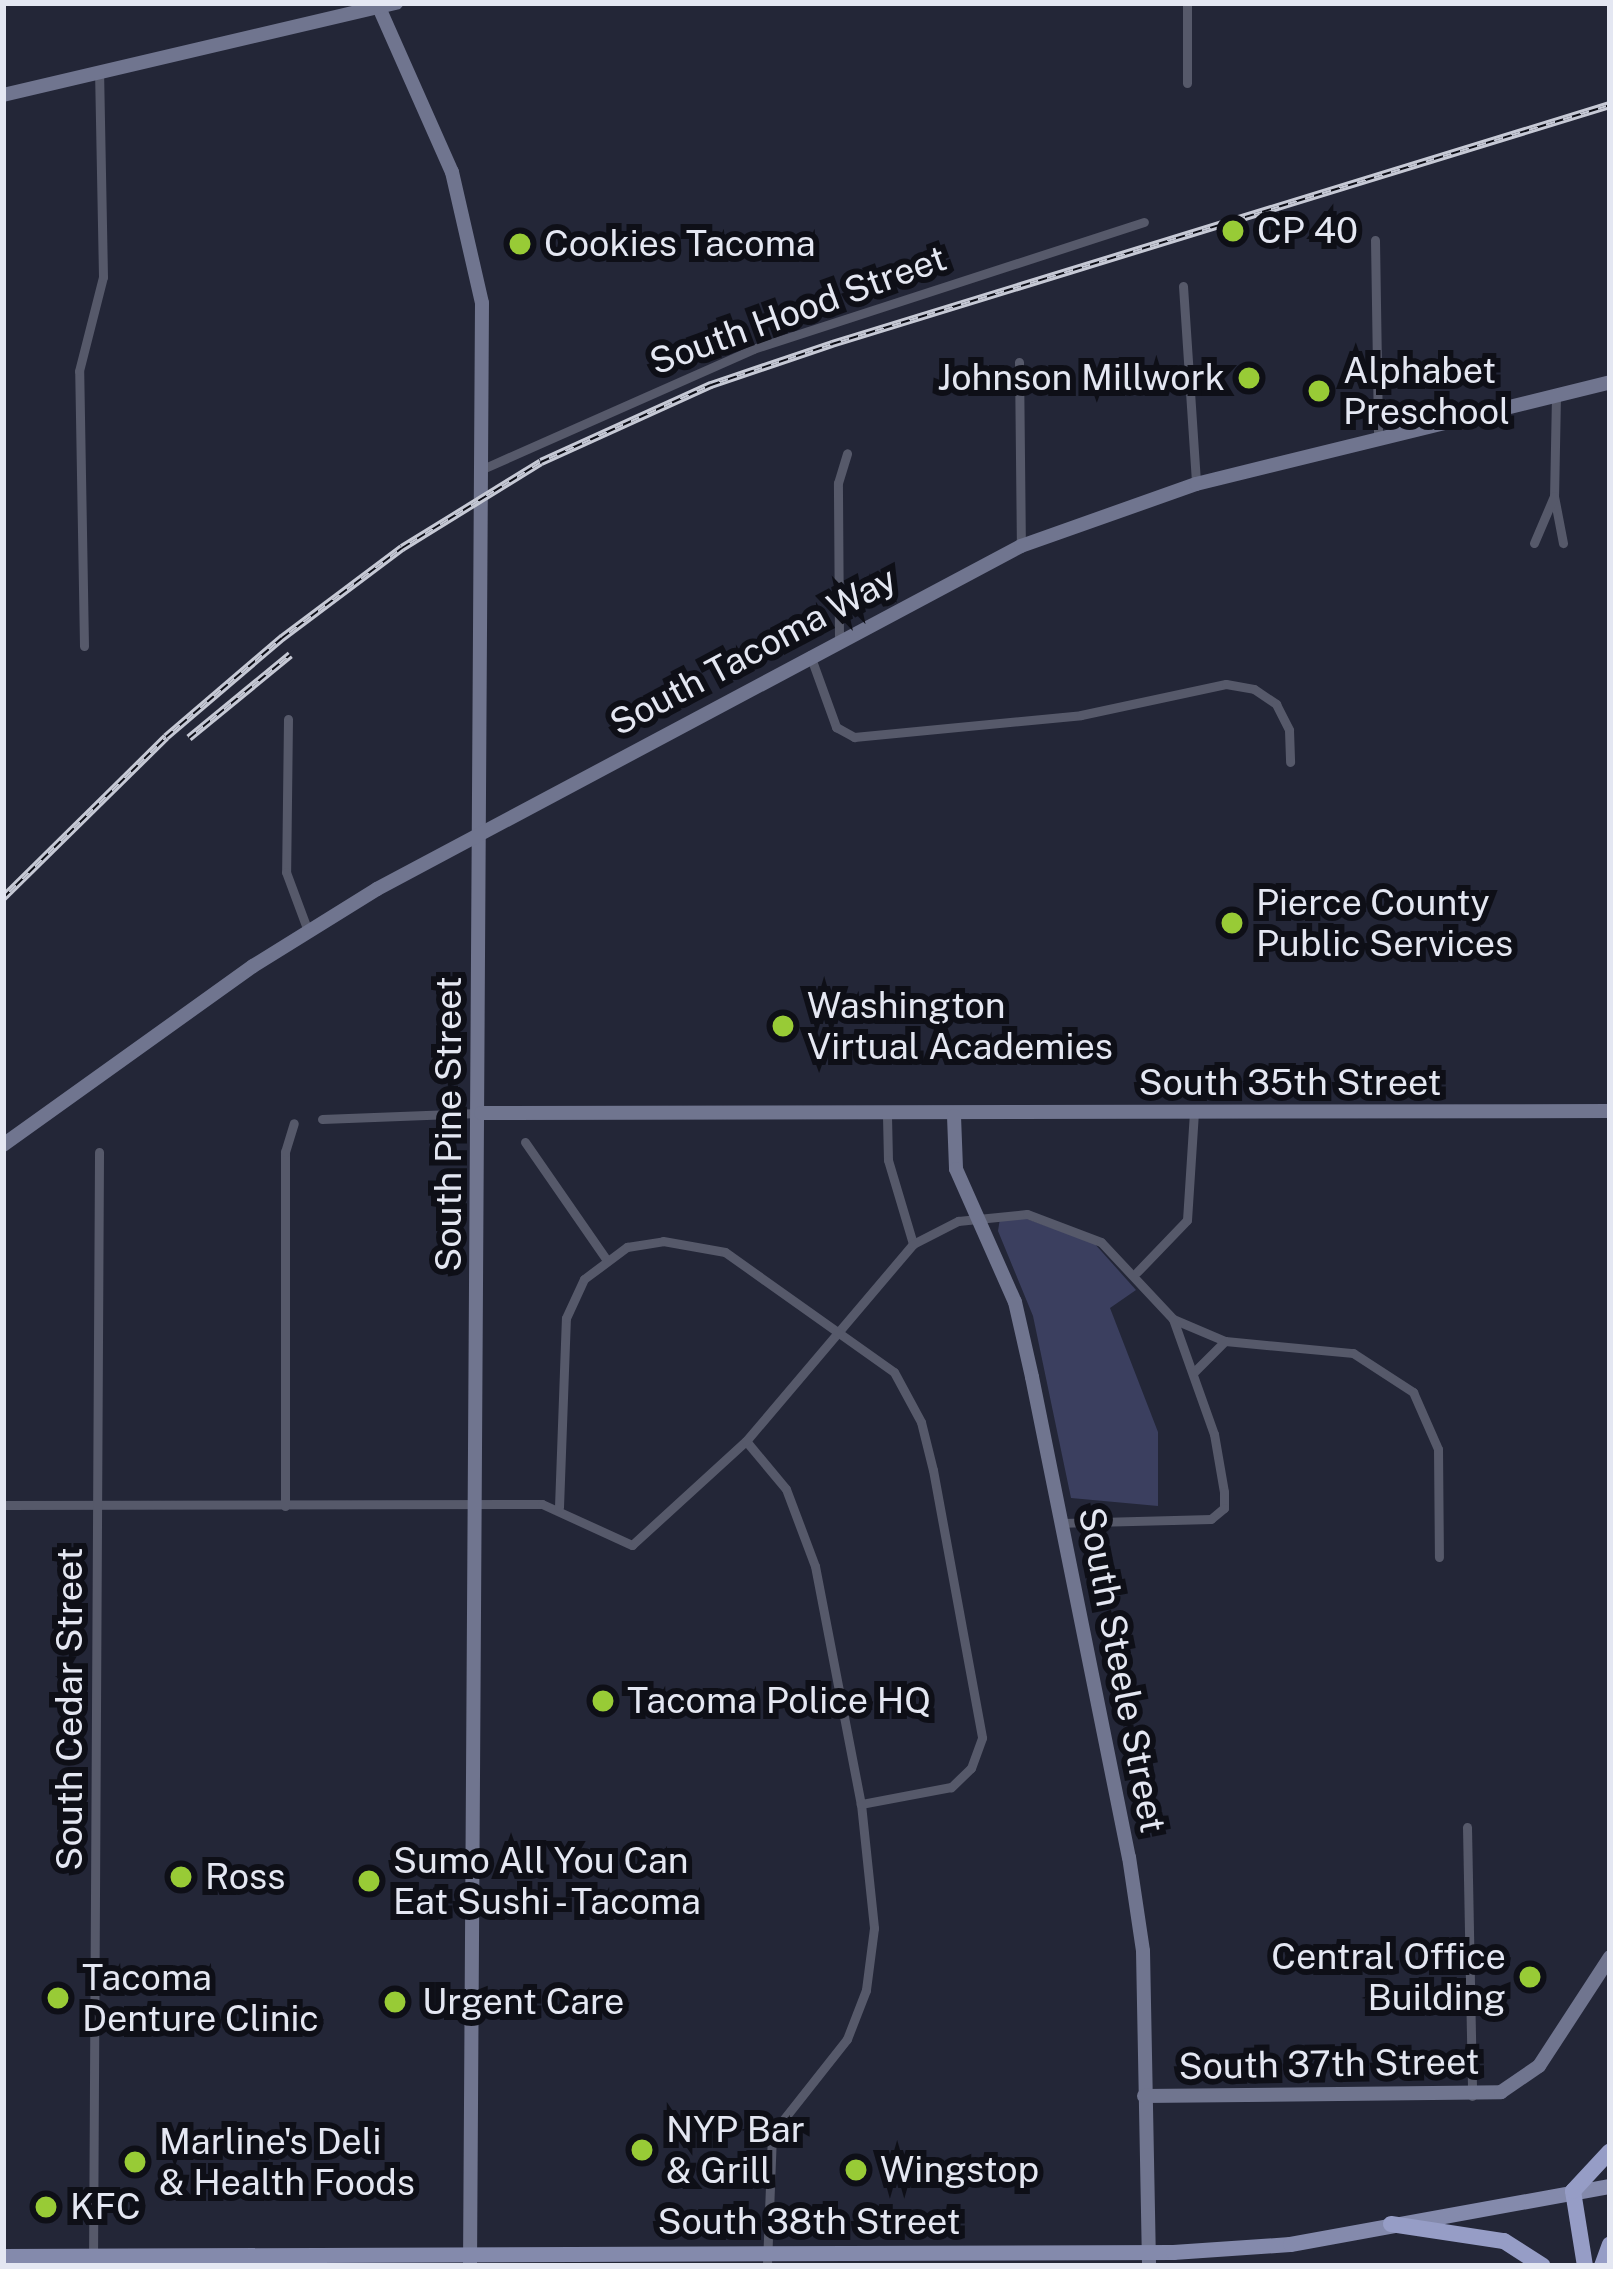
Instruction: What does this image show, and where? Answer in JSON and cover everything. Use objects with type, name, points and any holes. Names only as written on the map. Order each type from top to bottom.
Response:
[{"type":"highway","points":[[1585,2266],[1573,2191],[1610,2151]]},
{"type":"highway","points":[[1391,2224],[1504,2241],[1544,2266]]},
{"type":"highway","points":[[1602,2266],[1610,2244]]},
{"type":"main road","points":[[3,95],[396,3]]},
{"type":"main road","name":"South Pine Street","points":[[378,5],[446,157],[472,243],[482,303],[471,2261]]},
{"type":"main road","name":"South Tacoma Way","points":[[4,1144],[308,931],[839,638],[1021,546],[1196,484],[1610,382]]},
{"type":"main road","name":"South 35th Street","points":[[481,1113],[954,1116],[1610,1111]]},
{"type":"main road","name":"South Steele Street","points":[[954,1116],[956,1169],[973,1217],[1015,1302],[1063,1523],[1139,1921],[1145,2261]]},
{"type":"main road","name":"South 37th Street","points":[[1144,2096],[1472,2096],[1524,2080],[1561,2034],[1610,1957]]},
{"type":"main road","name":"South 38th Street","points":[[3,2256],[93,2261],[1145,2261],[1290,2244],[1610,2186]]},
{"type":"street","points":[[1187,3],[1187,83]]},
{"type":"street","points":[[83,646],[80,371],[104,277],[99,72]]},
{"type":"street","name":"South Hood Street","points":[[478,471],[753,349],[1144,222]]},
{"type":"street","points":[[1375,239],[1378,438]]},
{"type":"street","points":[[1183,286],[1196,484]]},
{"type":"street","points":[[1019,362],[1021,546]]},
{"type":"street","points":[[1556,395],[1554,496],[1563,543]]},
{"type":"street","points":[[839,638],[838,483],[847,452]]},
{"type":"street","points":[[1534,542],[1554,496]]},
{"type":"street","points":[[810,655],[836,727],[854,737],[1081,715],[1226,684],[1276,704],[1289,730],[1290,762]]},
{"type":"street","points":[[288,718],[286,872],[308,931]]},
{"type":"street","points":[[1137,1272],[1187,1220],[1194,1112]]},
{"type":"street","name":"South 35th Street","points":[[322,1119],[481,1113]]},
{"type":"street","points":[[887,1116],[888,1160],[913,1244]]},
{"type":"street","points":[[285,1506],[285,1152],[294,1123]]},
{"type":"street","points":[[525,1142],[606,1259]]},
{"type":"street","name":"South Cedar Street","points":[[93,2261],[99,1152]]},
{"type":"street","points":[[3,1505],[559,1507],[628,1546],[746,1442],[913,1244],[973,1217],[1050,1219],[1101,1241],[1137,1272],[1173,1319],[1214,1434],[1222,1513],[1203,1520],[1063,1523]]},
{"type":"street","points":[[559,1507],[566,1318],[574,1294],[606,1259],[640,1243],[702,1245],[744,1262],[894,1372],[921,1422],[982,1738],[971,1768],[951,1787],[861,1804]]},
{"type":"street","points":[[1173,1319],[1225,1341],[1353,1353],[1416,1394],[1438,1449],[1439,1557]]},
{"type":"street","points":[[1194,1372],[1225,1341]]},
{"type":"street","points":[[746,1442],[803,1522],[861,1804],[874,1928],[866,1990],[847,2039],[776,2123],[767,2159],[767,2259]]},
{"type":"street","points":[[1467,1827],[1472,2096]]},
{"type":"shaded area","points":[[1000,1218],[1027,1219],[1094,1243],[1136,1290],[1110,1308],[1158,1432],[1158,1506],[1071,1498],[1033,1316],[998,1231]]},
{"type":"railway","points":[[3,898],[166,737],[282,638],[402,548],[541,462],[711,385],[832,344],[1610,105]]},
{"type":"railway","points":[[189,738],[290,655]]},
{"type":"place","name":"CP 40","points":[[1233,231]]},
{"type":"place","name":"Cookies Tacoma","points":[[520,244]]},
{"type":"place","name":"Johnson Millwork","points":[[1249,378]]},
{"type":"place","name":"Alphabet Preschool","points":[[1319,391]]},
{"type":"place","name":"Pierce County Public Services","points":[[1232,923]]},
{"type":"place","name":"Washington Virtual Academies","points":[[783,1026]]},
{"type":"place","name":"Tacoma Police HQ","points":[[603,1701]]},
{"type":"place","name":"Ross","points":[[181,1877]]},
{"type":"place","name":"Sumo All You Can Eat Sushi - Tacoma","points":[[369,1881]]},
{"type":"place","name":"Central Office Building","points":[[1530,1977]]},
{"type":"place","name":"Tacoma Denture Clinic","points":[[58,1998]]},
{"type":"place","name":"Urgent Care","points":[[395,2002]]},
{"type":"place","name":"NYP Bar & Grill","points":[[642,2150]]},
{"type":"place","name":"Marline's Deli & Health Foods","points":[[135,2162]]},
{"type":"place","name":"Wingstop","points":[[856,2170]]},
{"type":"place","name":"KFC","points":[[46,2207]]}]
